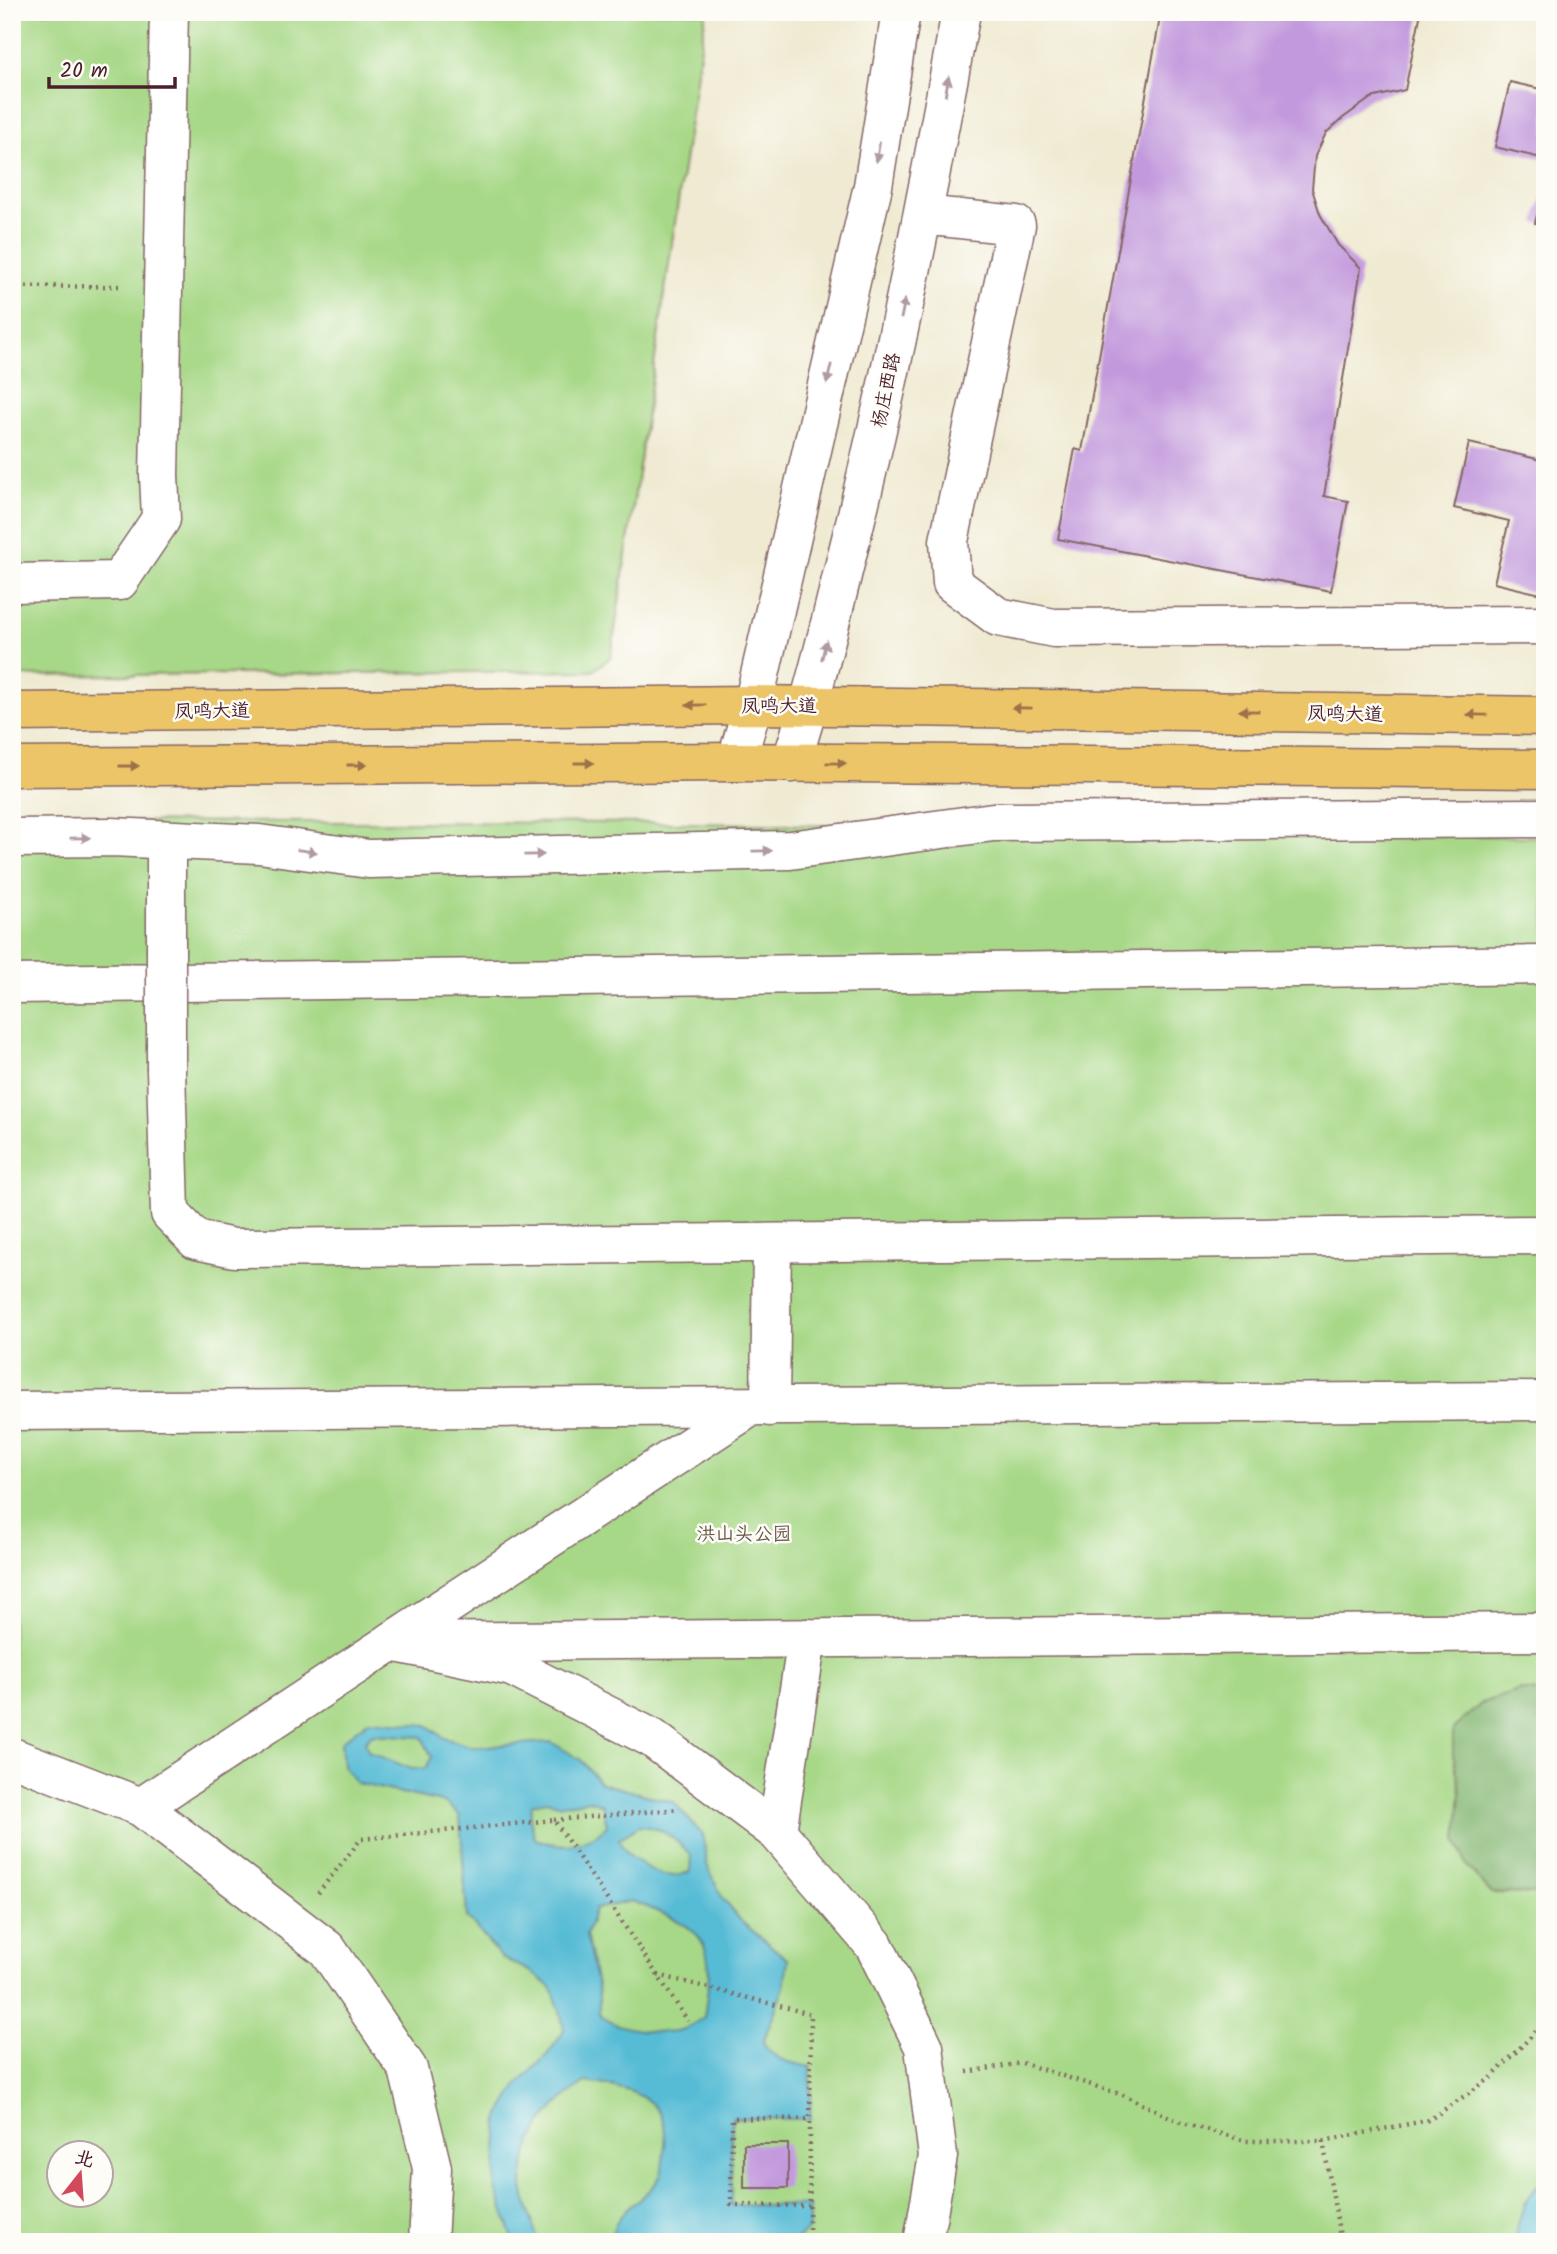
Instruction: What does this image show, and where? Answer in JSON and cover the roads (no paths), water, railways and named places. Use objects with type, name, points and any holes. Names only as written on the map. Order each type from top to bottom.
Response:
[{"type":"main road","name":"凤鸣大道","points":[[12,712],[810,705],[1545,716]]},
{"type":"main road","points":[[12,767],[736,762],[1545,769]]},
{"type":"street","points":[[12,583],[119,581],[160,519],[169,12]]},
{"type":"street","points":[[736,762],[753,705],[873,186],[901,12]]},
{"type":"street","name":"杨庄西路","points":[[791,763],[810,705],[866,481],[923,215],[961,12]]},
{"type":"street","points":[[923,215],[1016,225],[950,541],[952,583],[998,617],[1054,628],[1545,625]]},
{"type":"street","points":[[12,838],[259,844],[369,859],[790,850],[993,822],[1545,818]]},
{"type":"street","points":[[166,840],[166,1069],[170,1213],[196,1240],[234,1248],[1545,1235]]},
{"type":"street","points":[[12,984],[1545,965]]},
{"type":"street","points":[[761,1406],[772,1243]]},
{"type":"street","points":[[12,1411],[1545,1401]]},
{"type":"street","points":[[141,1807],[391,1642],[761,1406]]},
{"type":"street","points":[[391,1642],[1545,1632]]},
{"type":"street","points":[[776,1832],[807,1638]]},
{"type":"street","points":[[391,1642],[512,1667],[652,1738],[776,1832],[874,1945],[924,2047],[937,2156],[923,2242]]},
{"type":"street","points":[[12,1757],[141,1807],[327,1949],[408,2069],[432,2168],[428,2242]]},
{"type":"water","points":[[369,1720],[427,1725],[444,1738],[473,1747],[551,1742],[581,1760],[600,1783],[673,1802],[703,1835],[707,1865],[723,1899],[742,1922],[788,1960],[784,1987],[763,2042],[772,2054],[789,2062],[811,2067],[810,2119],[732,2118],[731,2205],[809,2206],[809,2229],[793,2242],[612,2242],[617,2221],[648,2191],[661,2174],[665,2133],[662,2119],[655,2107],[644,2098],[617,2087],[585,2082],[561,2101],[533,2138],[527,2153],[523,2184],[538,2242],[514,2242],[495,2185],[499,2117],[519,2083],[547,2055],[564,2031],[560,2010],[551,1987],[530,1971],[502,1958],[467,1917],[460,1816],[446,1803],[356,1783],[343,1766],[341,1742]],"holes":[[[372,1734],[422,1737],[432,1757],[426,1768],[412,1769],[369,1752],[365,1742]],[[589,1800],[603,1805],[607,1826],[590,1838],[572,1844],[554,1844],[535,1839],[530,1818],[532,1804],[546,1801],[562,1805]],[[639,1826],[662,1831],[691,1855],[690,1872],[673,1876],[657,1873],[633,1858],[619,1839]],[[632,1901],[691,1929],[701,1940],[709,1969],[704,2017],[684,2029],[664,2032],[615,2024],[599,2013],[599,1994],[586,1935],[595,1909]]]},
{"type":"water","points":[[1541,2180],[1545,2181],[1545,2226],[1536,2242],[1513,2242],[1524,2204]]},
{"type":"park label","name":"洪山头公园","points":[[744,1533]]}]
